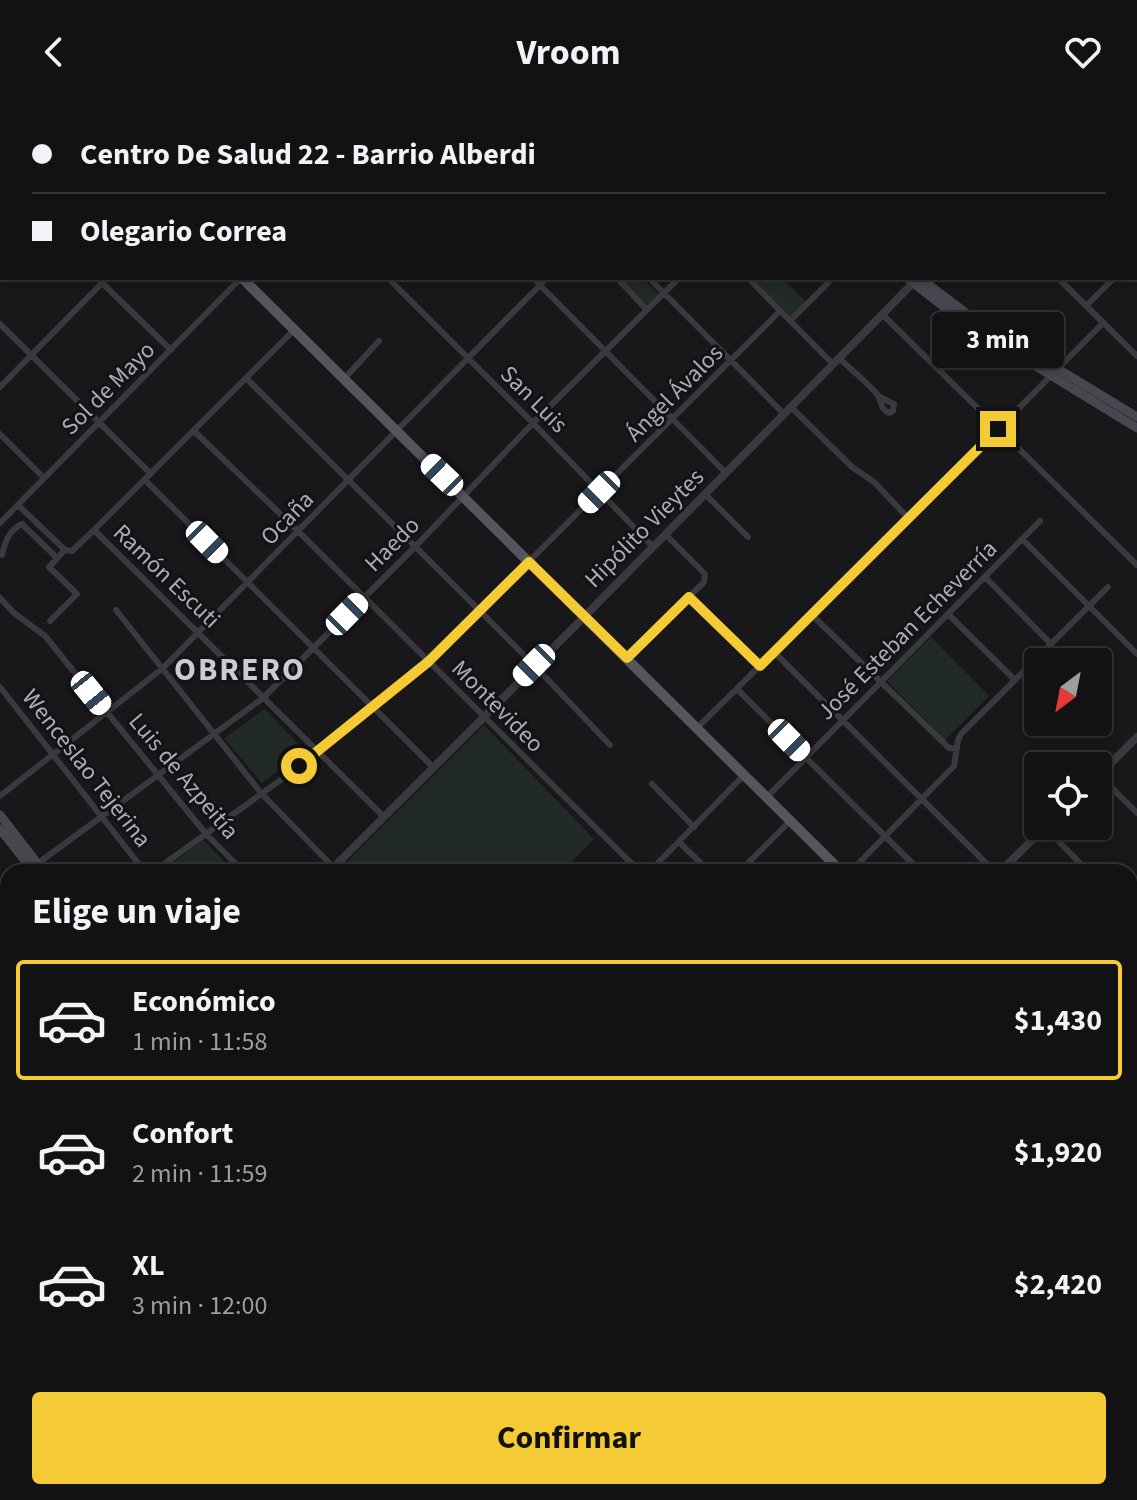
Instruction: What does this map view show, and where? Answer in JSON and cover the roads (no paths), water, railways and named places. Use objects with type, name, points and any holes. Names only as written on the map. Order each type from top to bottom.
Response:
[{"type":"main road","points":[[243,280],[790,820],[830,864]]},
{"type":"main road","points":[[915,280],[962,321],[1137,417]]},
{"type":"main road","points":[[1053,372],[1137,428]]},
{"type":"main road","points":[[0,815],[34,864]]},
{"type":"main road","points":[[1,832],[32,864]]},
{"type":"street","points":[[0,387],[99,280],[171,350]]},
{"type":"street","name":"Sol de Mayo","points":[[0,523],[239,280]]},
{"type":"street","name":"San Luis","points":[[390,280],[653,547]]},
{"type":"street","points":[[535,280],[726,473]]},
{"type":"street","name":"Ocaña","points":[[0,796],[163,668],[545,280]]},
{"type":"street","points":[[619,280],[647,310]]},
{"type":"street","points":[[651,280],[731,362],[852,467],[874,482],[909,519]]},
{"type":"street","name":"Haedo","points":[[43,864],[101,816],[263,698],[677,280]]},
{"type":"street","points":[[751,280],[790,321],[878,396]]},
{"type":"street","points":[[790,321],[831,280]]},
{"type":"street","name":"Hipólito Vieytes","points":[[337,864],[913,280]]},
{"type":"street","points":[[1060,280],[1137,356]]},
{"type":"street","points":[[1086,306],[1112,280]]},
{"type":"street","name":"Ángel Ávalos","points":[[164,864],[318,753],[428,662],[780,311]]},
{"type":"street","points":[[882,314],[1137,565]]},
{"type":"street","points":[[697,728],[1103,323]]},
{"type":"street","points":[[0,324],[151,474]]},
{"type":"street","points":[[94,530],[295,329]]},
{"type":"street","points":[[344,379],[379,341]]},
{"type":"street","points":[[247,379],[610,745]]},
{"type":"street","name":"Montevideo","points":[[194,431],[632,864]]},
{"type":"street","points":[[0,434],[44,478]]},
{"type":"street","points":[[145,480],[433,767]]},
{"type":"street","points":[[705,494],[748,537]]},
{"type":"street","points":[[18,505],[65,550],[49,567],[77,594],[50,621]]},
{"type":"street","name":"José Esteban Echeverría","points":[[766,798],[1040,521]]},
{"type":"street","points":[[2,555],[6,539],[22,524],[57,558]]},
{"type":"street","name":"Ramón Escuti","points":[[65,550],[72,551],[94,530],[384,817]]},
{"type":"street","points":[[627,658],[704,582],[705,574],[665,534]]},
{"type":"street","points":[[1022,539],[1137,654]]},
{"type":"street","points":[[985,577],[1051,644]]},
{"type":"street","points":[[858,864],[954,766],[961,734],[1108,587]]},
{"type":"street","points":[[689,597],[760,666]]},
{"type":"street","name":"Luis de Azpeitía","points":[[0,598],[14,613],[45,636],[157,776],[236,864]]},
{"type":"street","points":[[116,610],[261,793],[326,864]]},
{"type":"street","points":[[948,614],[1015,680]]},
{"type":"street","points":[[812,615],[949,748],[957,749]]},
{"type":"street","points":[[774,652],[990,864]]},
{"type":"street","points":[[737,689],[913,864]]},
{"type":"street","name":"Wenceslao Tejerina","points":[[1,692],[139,864]]},
{"type":"street","points":[[1112,761],[1137,737]]},
{"type":"street","points":[[657,864],[744,775]]},
{"type":"street","points":[[652,784],[694,827]]},
{"type":"street","points":[[1112,789],[1137,813]]},
{"type":"street","points":[[747,864],[790,820]]},
{"type":"street","points":[[1007,864],[1032,840]]},
{"type":"street","points":[[1058,840],[1081,864]]},
{"type":"street","points":[[679,842],[702,864]]},
{"type":"district","name":"OBRERO","points":[[240,669]]}]
